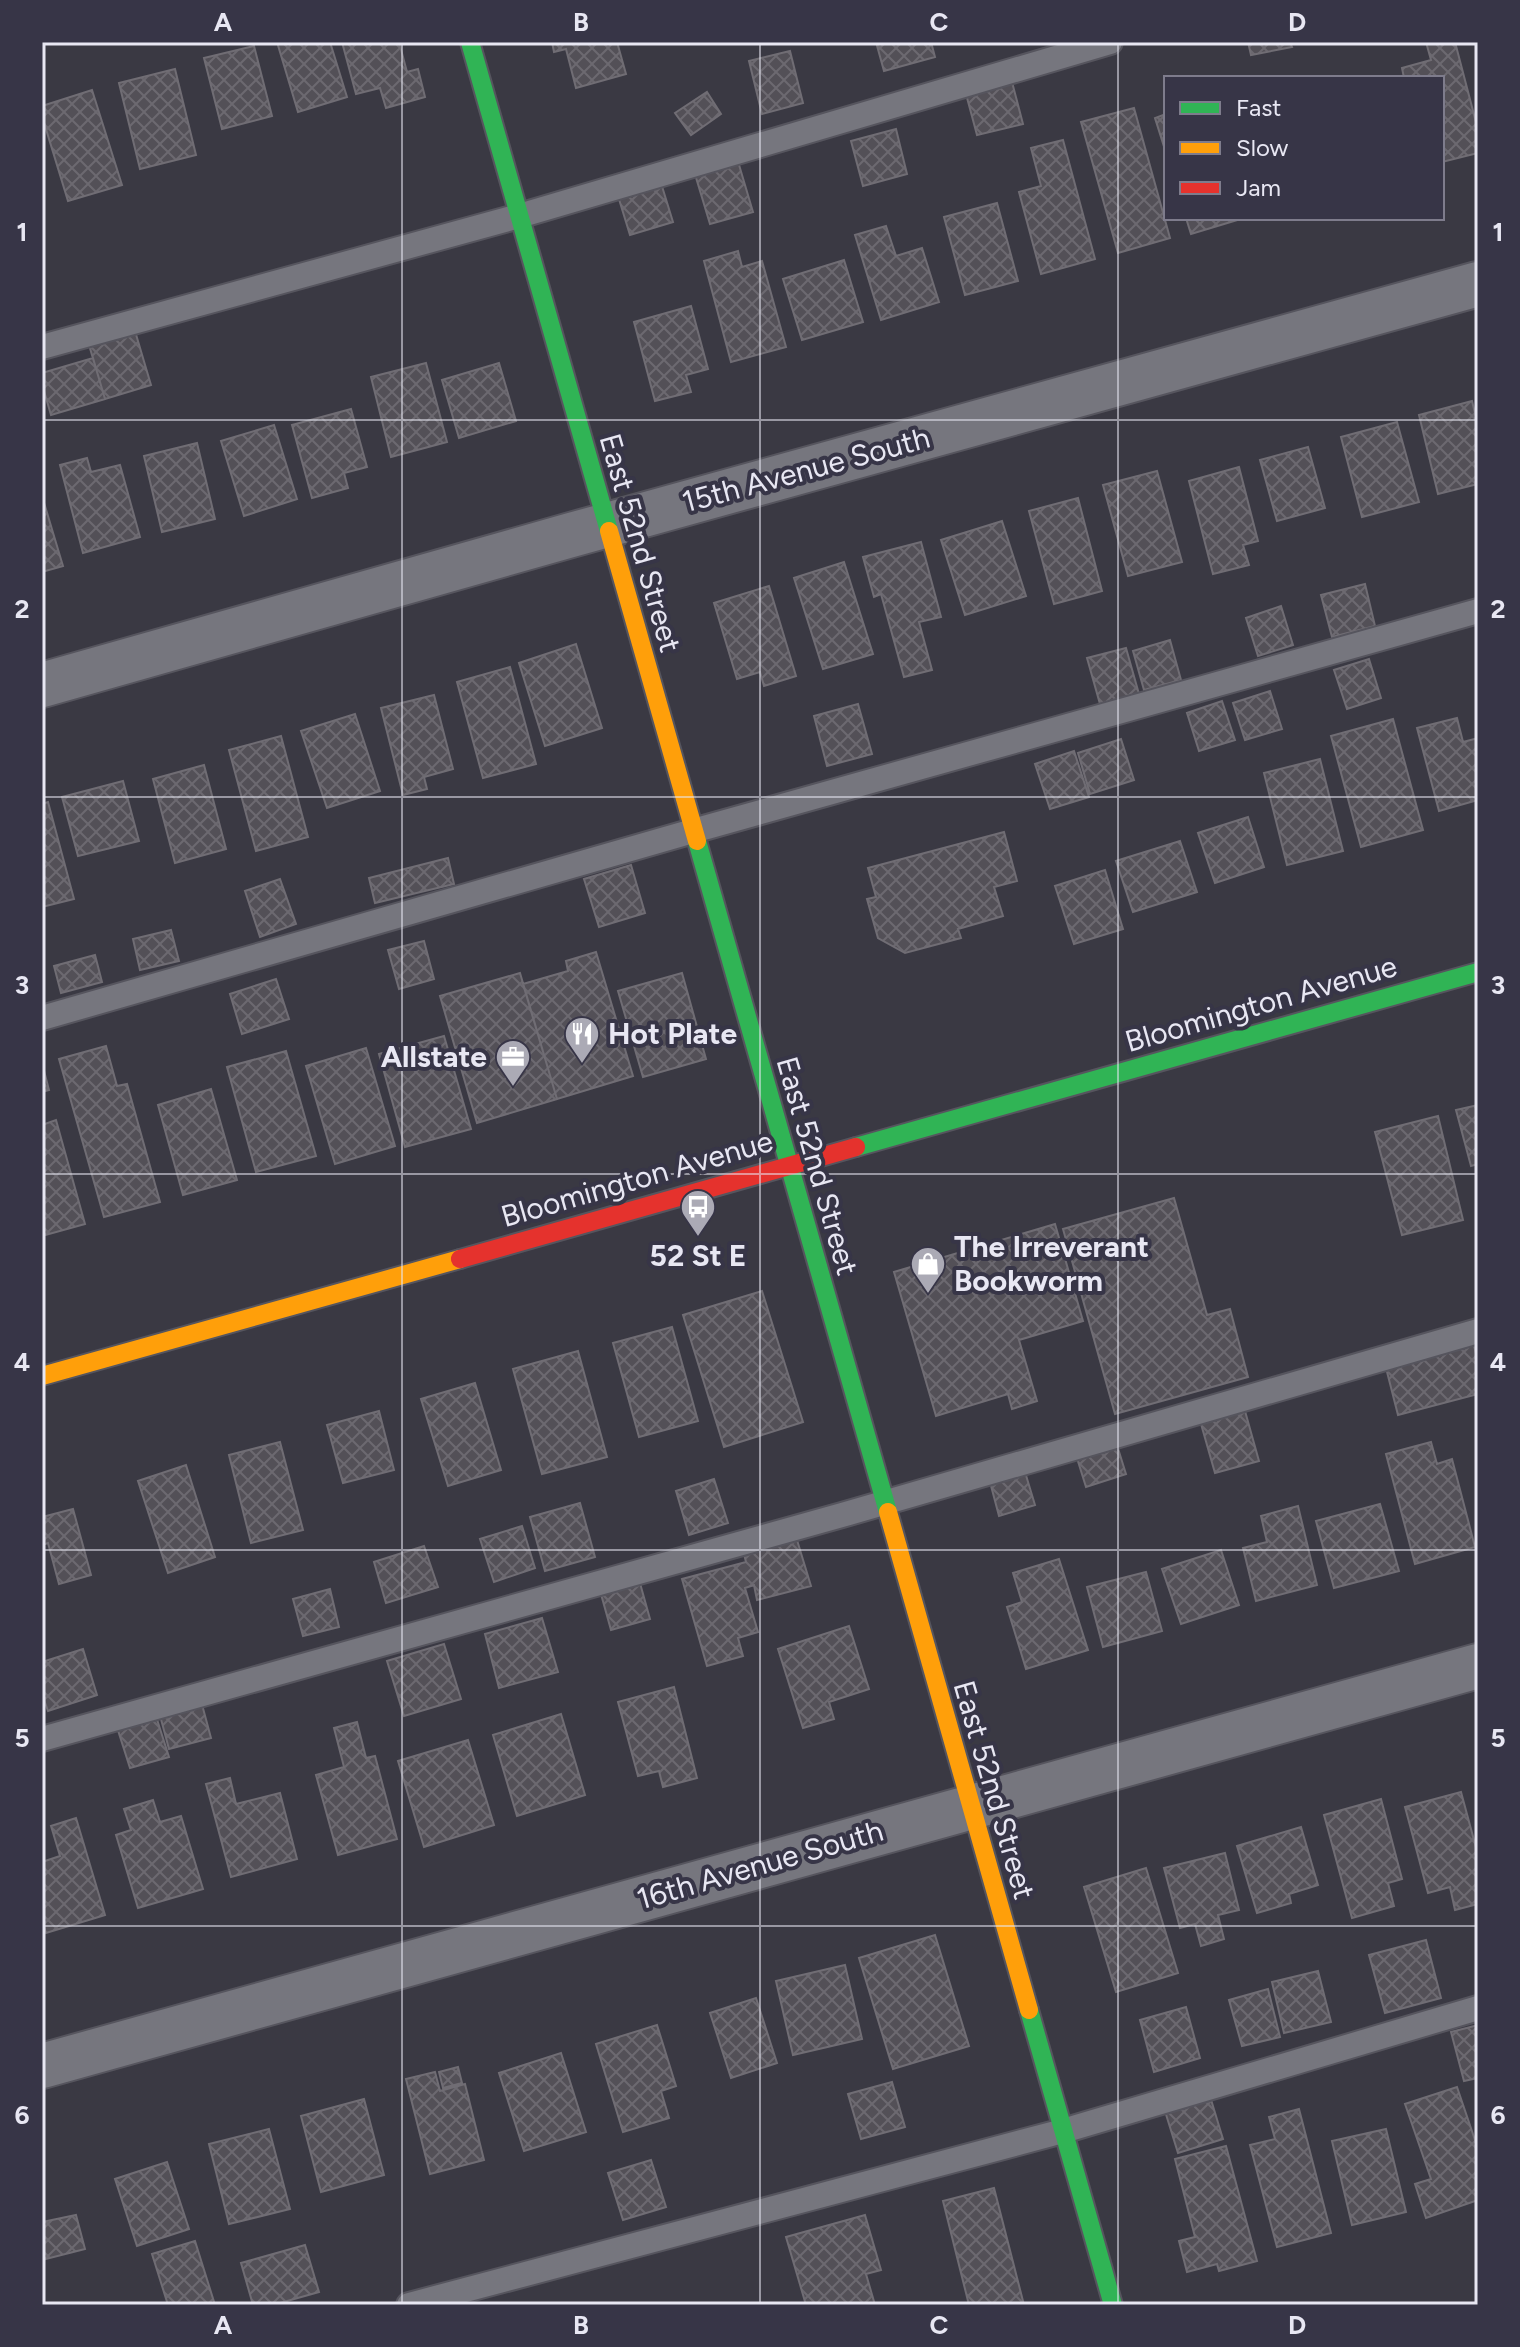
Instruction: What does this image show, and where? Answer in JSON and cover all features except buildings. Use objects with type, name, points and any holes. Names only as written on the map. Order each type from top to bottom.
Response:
[{"type":"street","name":"East 52nd Street","points":[[470,42],[1113,2305]]},
{"type":"street","name":"15th Avenue South","points":[[42,685],[606,525],[1478,284]]},
{"type":"street","name":"Bloomington Avenue","points":[[42,1376],[1478,972]]},
{"type":"street","name":"16th Avenue South","points":[[42,2066],[1478,1666]]},
{"type":"lane","points":[[42,347],[519,216],[1110,42]]},
{"type":"lane","points":[[42,1018],[1478,611]]},
{"type":"lane","points":[[42,1739],[883,1503],[1478,1331]]},
{"type":"lane","points":[[409,2305],[1063,2131],[1478,2008]]},
{"type":"traffic: fast","points":[[470,42],[609,531]]},
{"type":"traffic: fast","points":[[697,841],[888,1512]]},
{"type":"traffic: fast","points":[[856,1147],[1478,972]]},
{"type":"traffic: fast","points":[[1029,2010],[1113,2305]]},
{"type":"traffic: slow","points":[[609,531],[697,841]]},
{"type":"traffic: slow","points":[[42,1376],[460,1259]]},
{"type":"traffic: slow","points":[[888,1512],[1029,2010]]},
{"type":"traffic: jam","points":[[460,1259],[856,1147]]},
{"type":"place","name":"Hot Plate","points":[[582,1065]]},
{"type":"place","name":"Allstate","points":[[513,1088]]},
{"type":"place","name":"52 St E","points":[[698,1238]]},
{"type":"place","name":"The Irreverant Bookworm","points":[[928,1295]]}]
